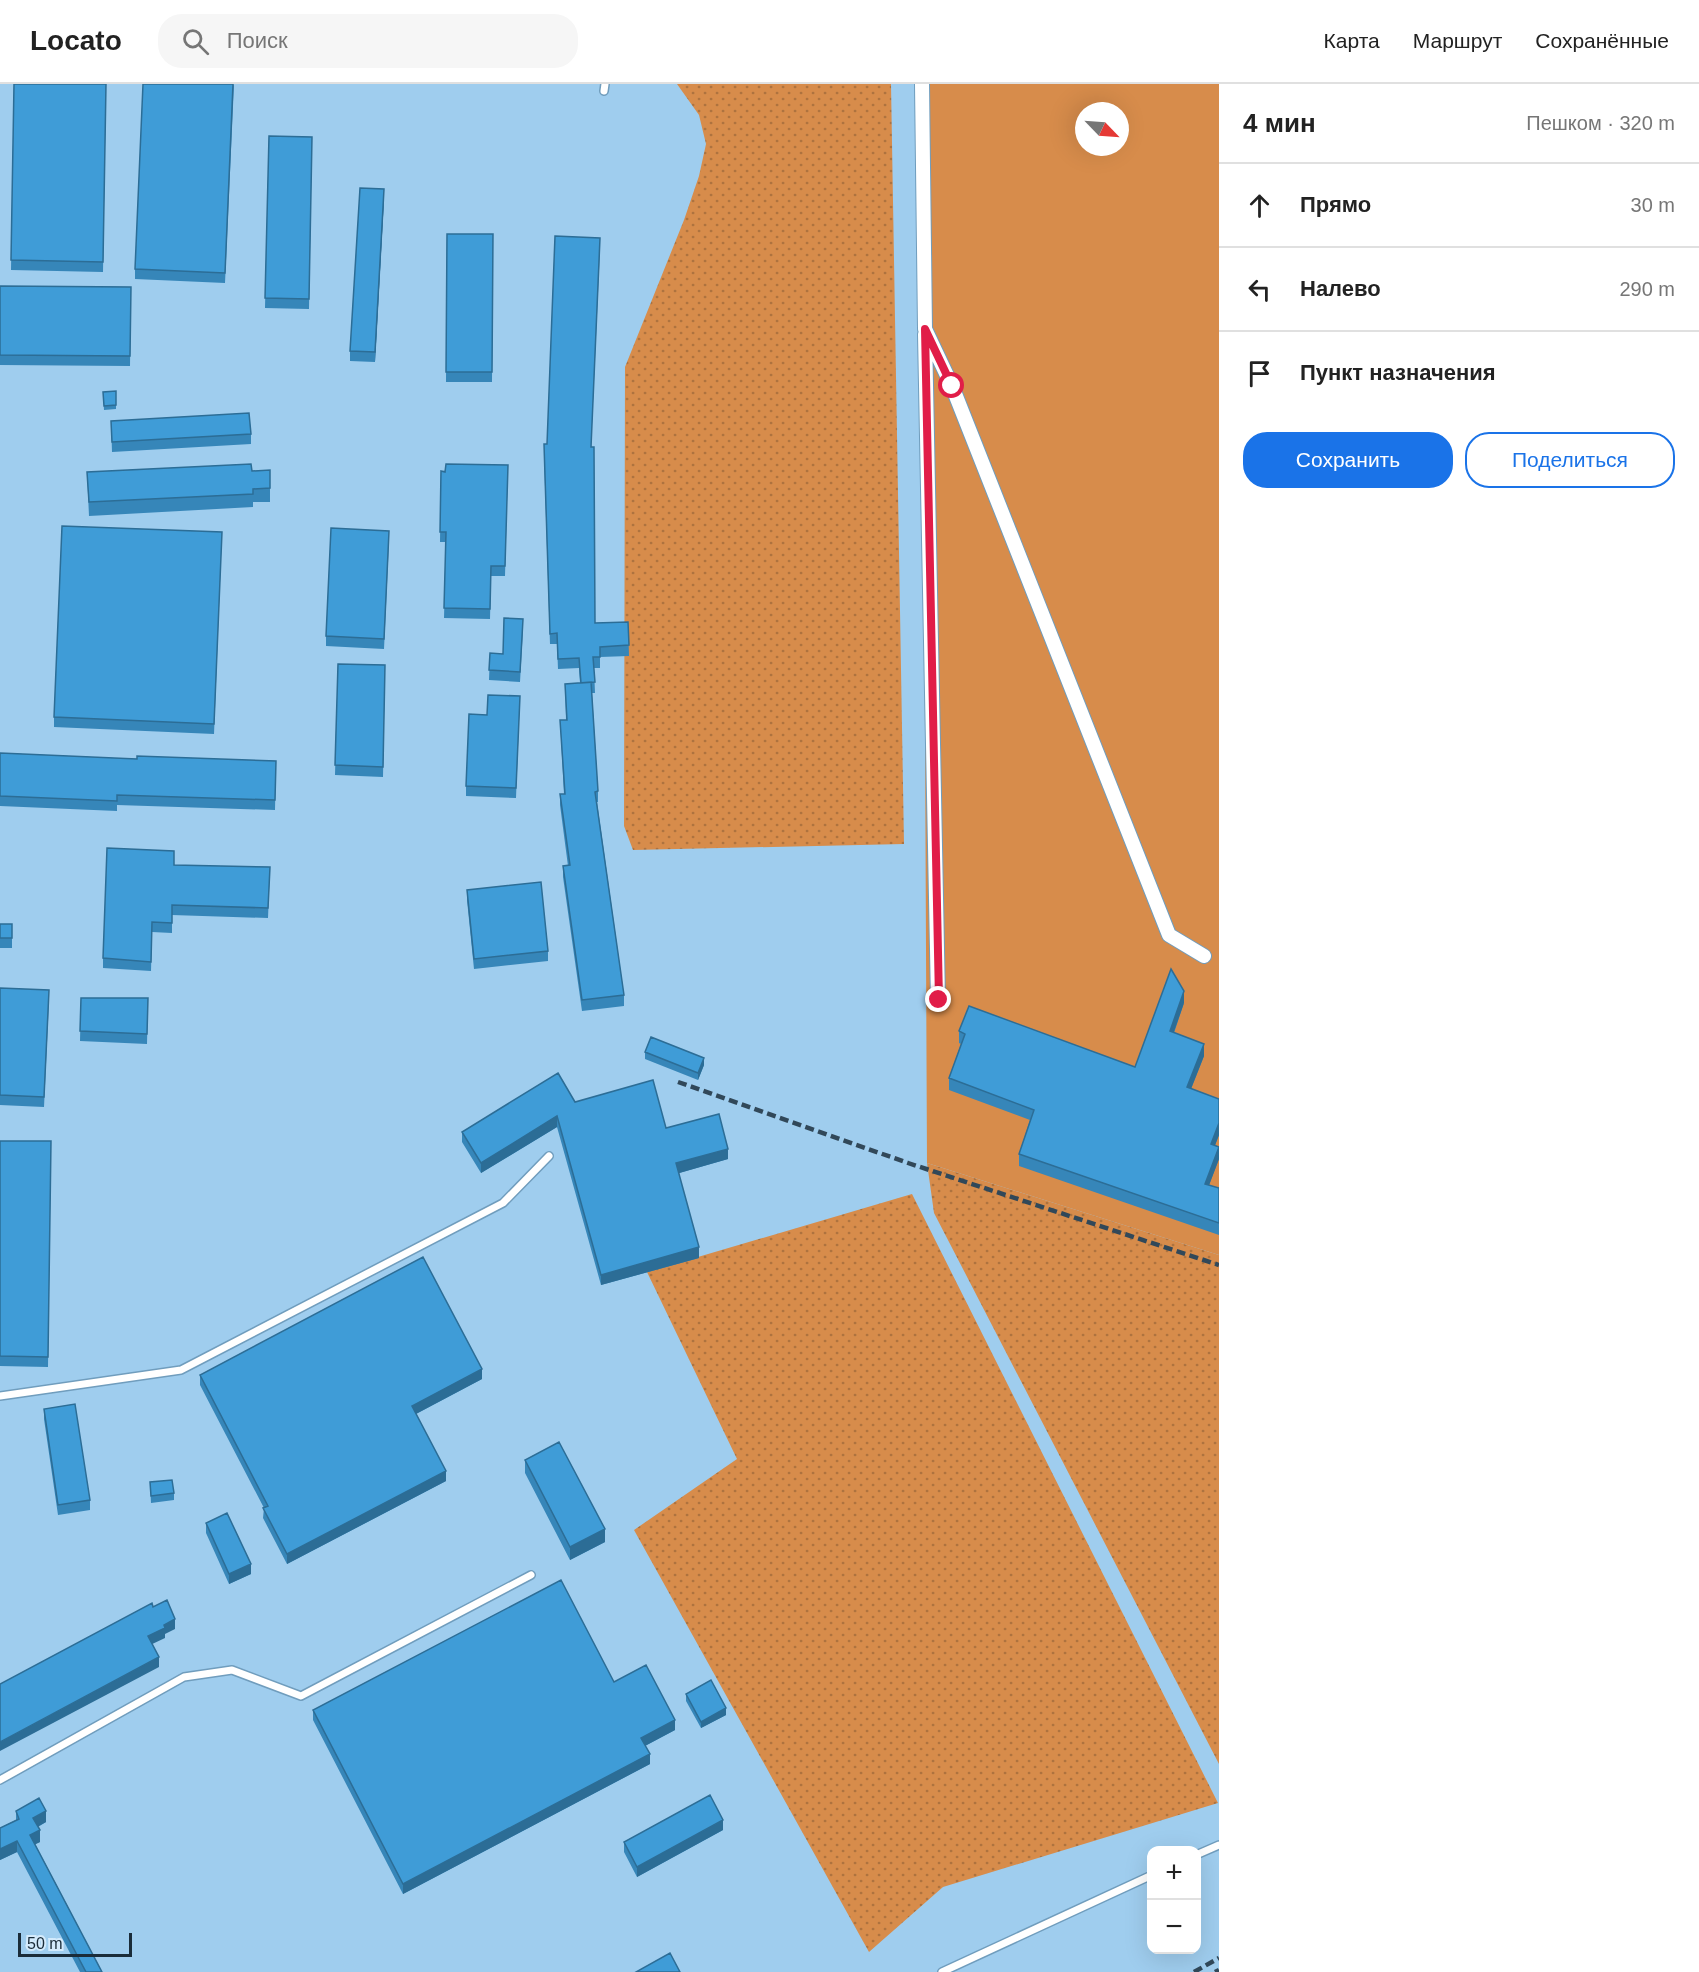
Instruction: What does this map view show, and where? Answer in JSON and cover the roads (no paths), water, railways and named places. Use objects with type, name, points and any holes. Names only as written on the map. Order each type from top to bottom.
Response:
[{"type":"street","points":[[922,84],[939,1000]]},
{"type":"street","points":[[925,329],[952,386],[1169,934],[1204,956]]},
{"type":"lane","points":[[0,1396],[181,1370],[502,1203],[549,1156]]},
{"type":"lane","points":[[0,1780],[184,1677],[232,1670],[301,1696],[531,1575]]},
{"type":"lane","points":[[1201,1853],[1219,1845]]},
{"type":"lane","points":[[942,1972],[1147,1877]]},
{"type":"railway","points":[[678,1082],[908,1163],[1219,1265]]},
{"type":"railway","points":[[1194,1972],[1219,1958]]},
{"type":"railway","points":[[1215,1972],[1219,1970]]}]
